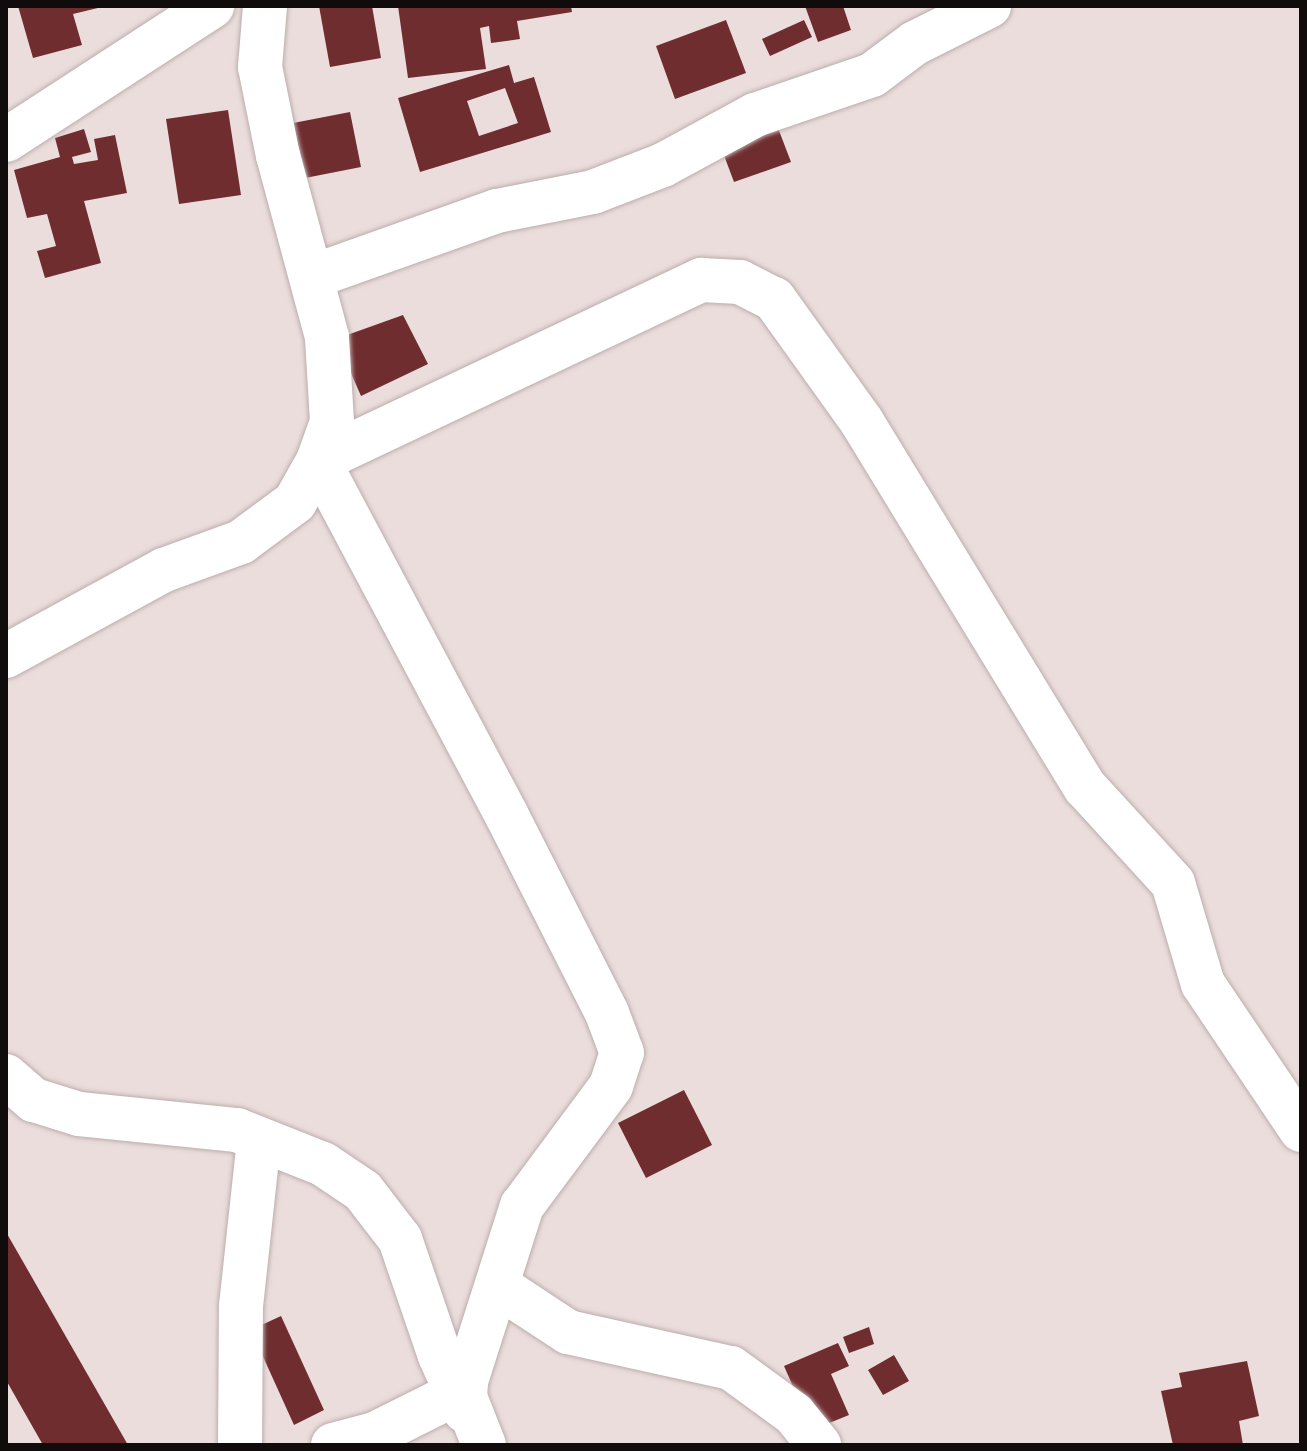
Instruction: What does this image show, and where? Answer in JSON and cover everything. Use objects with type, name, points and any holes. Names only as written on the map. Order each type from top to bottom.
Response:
[{"type":"street","points":[[6,140],[212,6]]},
{"type":"street","points":[[6,656],[164,570],[241,542],[295,502],[318,461],[332,422],[327,337],[314,276],[278,156],[260,67],[265,6]]},
{"type":"street","points":[[314,276],[497,211],[593,192],[663,165],[755,115],[872,75],[915,43],[989,6]]},
{"type":"street","points":[[318,461],[701,280],[740,282],[774,299],[862,422],[1085,787],[1173,883],[1203,984],[1301,1130]]},
{"type":"street","points":[[318,461],[514,828],[607,1013],[622,1053],[611,1086],[522,1206],[466,1381],[472,1423]]},
{"type":"street","points":[[6,1076],[34,1100],[79,1114],[237,1130],[323,1164],[363,1191],[387,1218],[472,1423]]},
{"type":"street","points":[[240,1445],[241,1306],[259,1139]]},
{"type":"street","points":[[498,1286],[568,1332],[731,1368],[794,1414],[819,1445]]},
{"type":"street","points":[[333,1445],[375,1434],[472,1423]]},
{"type":"building","points":[[18,6],[102,7],[73,14],[82,45],[33,58]]},
{"type":"building","points":[[319,6],[372,6],[381,58],[330,67]]},
{"type":"building","points":[[398,6],[571,6],[572,12],[517,21],[520,39],[491,43],[489,26],[480,28],[486,69],[408,78]]},
{"type":"building","points":[[805,6],[843,6],[851,30],[818,42]]},
{"type":"building","points":[[726,20],[746,73],[675,99],[656,46]]},
{"type":"building","points":[[804,20],[812,37],[770,56],[762,39]]},
{"type":"building","points":[[509,65],[514,83],[534,77],[551,132],[420,172],[398,98]],"holes":[[[505,88],[518,123],[479,136],[467,101]]]},
{"type":"building","points":[[228,110],[241,195],[179,204],[166,119]]},
{"type":"building","points":[[350,112],[361,167],[295,180],[283,125]]},
{"type":"building","points":[[778,128],[791,162],[734,182],[722,150]]},
{"type":"building","points":[[84,129],[91,152],[72,157],[74,164],[98,160],[94,139],[115,135],[127,193],[84,201],[101,263],[45,278],[37,251],[56,246],[47,214],[27,218],[14,170],[60,157],[55,138]]},
{"type":"building","points":[[403,315],[428,364],[361,396],[336,339]]},
{"type":"building","points":[[684,1090],[712,1145],[646,1178],[618,1123]]},
{"type":"building","points":[[6,1232],[128,1445],[43,1445],[6,1380]]},
{"type":"building","points":[[281,1316],[324,1410],[294,1425],[251,1330]]},
{"type":"building","points":[[869,1327],[874,1344],[849,1353],[843,1337]]},
{"type":"building","points":[[838,1343],[849,1366],[831,1374],[849,1415],[812,1430],[784,1366]]},
{"type":"building","points":[[894,1355],[909,1381],[883,1395],[868,1370]]},
{"type":"building","points":[[1247,1361],[1259,1416],[1239,1421],[1243,1445],[1173,1445],[1161,1391],[1182,1387],[1179,1373]]}]
